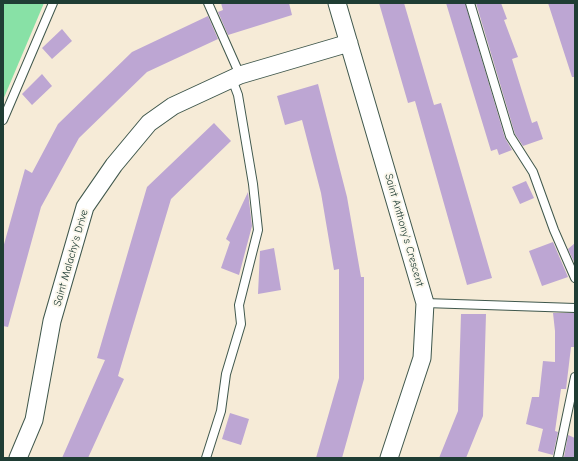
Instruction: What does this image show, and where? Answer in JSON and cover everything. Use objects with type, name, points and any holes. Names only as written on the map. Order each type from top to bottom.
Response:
[{"type":"street","name":"Saint Anthony's Crescent","points":[[337,3],[425,303],[422,358],[389,458]]},
{"type":"street","name":"Saint Malachy's Drive","points":[[18,458],[34,420],[52,321],[85,207],[114,165],[149,123],[173,106],[236,77],[349,43]]},
{"type":"lane","points":[[3,120],[53,3]]},
{"type":"lane","points":[[206,458],[221,411],[226,374],[241,324],[239,305],[258,230],[253,184],[236,77],[208,3]]},
{"type":"lane","points":[[470,3],[510,136],[532,172],[554,230],[575,278]]},
{"type":"lane","points":[[425,303],[575,308]]},
{"type":"lane","points":[[558,458],[575,377]]},
{"type":"green space","points":[[3,3],[44,3],[3,100]]},
{"type":"building","points":[[221,3],[289,3],[292,15],[228,35],[218,12],[223,10]]},
{"type":"building","points":[[379,3],[404,3],[434,105],[441,103],[492,278],[467,285],[415,101],[408,103]]},
{"type":"building","points":[[446,3],[465,3],[505,138],[512,150],[499,155],[497,149],[491,151]]},
{"type":"building","points":[[476,3],[501,3],[507,19],[504,20],[518,57],[512,59],[532,123],[537,121],[543,139],[523,146],[515,134]]},
{"type":"building","points":[[548,3],[575,3],[575,77],[572,77]]},
{"type":"building","points":[[208,16],[218,39],[147,72],[79,138],[41,207],[8,327],[3,326],[3,248],[25,169],[32,173],[58,124],[132,52]]},
{"type":"building","points":[[62,29],[72,41],[52,59],[42,48]]},
{"type":"building","points":[[42,74],[52,86],[32,105],[22,94]]},
{"type":"building","points":[[318,84],[347,197],[361,277],[364,277],[364,379],[342,458],[316,458],[339,378],[339,269],[334,270],[321,193],[302,120],[285,125],[277,96]]},
{"type":"building","points":[[214,123],[231,141],[171,199],[118,376],[124,379],[88,458],[62,458],[105,360],[97,358],[147,187]]},
{"type":"building","points":[[526,181],[534,198],[520,204],[512,187]]},
{"type":"building","points":[[248,192],[252,226],[239,275],[221,268],[230,242],[226,239]]},
{"type":"building","points":[[553,242],[568,277],[542,286],[529,251]]},
{"type":"building","points":[[575,243],[575,264],[568,249]]},
{"type":"building","points":[[274,248],[281,290],[258,294],[260,251]]},
{"type":"building","points":[[553,313],[575,313],[575,347],[571,347],[566,389],[561,389],[555,431],[558,432],[553,455],[538,451],[543,429],[526,424],[532,397],[539,397],[543,361],[555,362],[555,331]]},
{"type":"building","points":[[461,314],[486,314],[483,416],[466,458],[439,458],[458,411]]},
{"type":"building","points":[[230,413],[249,419],[241,445],[222,439]]},
{"type":"building","points":[[568,435],[575,438],[575,458],[564,457]]}]
